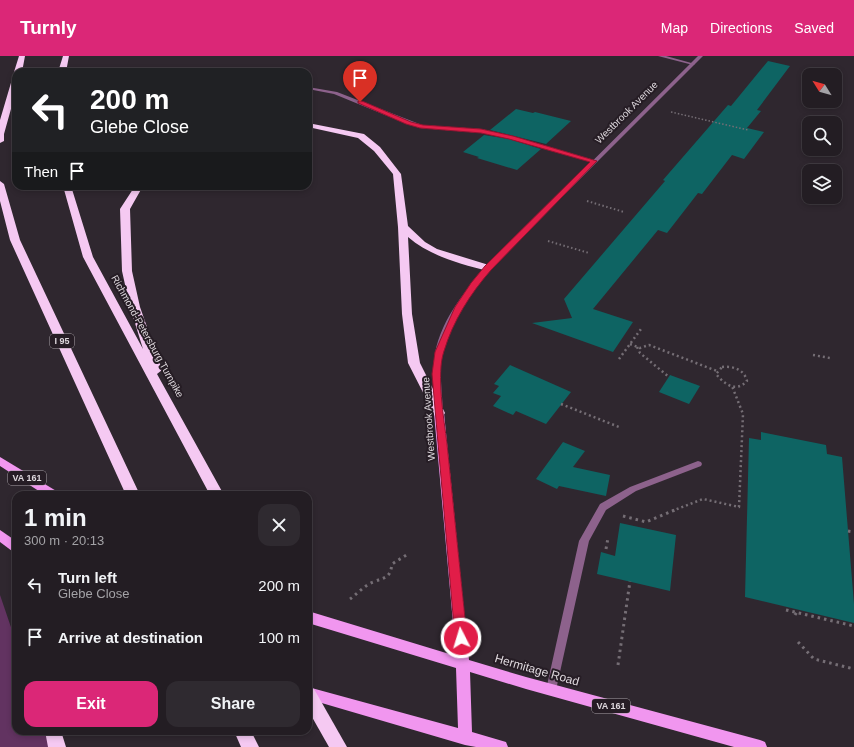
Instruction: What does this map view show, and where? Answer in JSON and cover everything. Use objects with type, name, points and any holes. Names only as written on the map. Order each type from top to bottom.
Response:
[{"type":"highway","points":[[19,68],[22,56]]},
{"type":"highway","points":[[63,68],[66,56]]},
{"type":"highway","points":[[0,141],[0,134],[12,92]]},
{"type":"highway","points":[[312,126],[361,136],[377,148],[397,174],[403,227],[407,314],[414,363],[439,413]]},
{"type":"highway","name":"I 95","points":[[0,184],[15,240],[131,491]]},
{"type":"highway","name":"Richmond-Petersburg Turnpike","points":[[68,190],[88,257],[216,491]]},
{"type":"highway","points":[[137,190],[125,210],[127,272],[135,307],[165,398]]},
{"type":"highway","points":[[403,227],[422,244],[434,251],[488,268]]},
{"type":"highway","points":[[312,701],[338,747]]},
{"type":"highway","points":[[54,735],[57,747]]},
{"type":"highway","points":[[244,735],[250,747]]},
{"type":"main road","name":"Westbrook Avenue","points":[[439,413],[463,663],[465,738]]},
{"type":"main road","name":"VA 161","points":[[0,461],[48,491]]},
{"type":"main road","points":[[0,535],[12,545]]},
{"type":"main road","name":"Hermitage Road","points":[[312,618],[551,690],[760,747]]},
{"type":"main road","points":[[312,695],[501,747]]},
{"type":"street","points":[[660,56],[693,64]]},
{"type":"street","name":"Westbrook Avenue","points":[[439,413],[437,374],[439,352],[459,307],[474,285],[488,268],[594,161],[701,56]]},
{"type":"street","points":[[312,89],[335,92],[422,127],[481,131],[510,137],[594,161]]},
{"type":"street","points":[[551,690],[584,541],[603,507],[633,488],[698,464]]},
{"type":"path","points":[[671,112],[748,130]]},
{"type":"path","points":[[587,201],[624,212]]},
{"type":"path","points":[[548,241],[589,253]]},
{"type":"path","points":[[619,359],[641,329]]},
{"type":"path","points":[[630,344],[640,348],[649,345],[717,371]]},
{"type":"path","points":[[637,347],[640,353],[669,377]]},
{"type":"path","points":[[813,355],[830,358]]},
{"type":"path","points":[[722,367],[737,368],[747,377],[742,386],[732,386],[719,380],[716,374],[717,371],[722,367]]},
{"type":"path","points":[[620,516],[646,522],[703,499],[739,508],[743,414],[732,386]]},
{"type":"path","points":[[561,404],[619,427]]},
{"type":"path","points":[[848,531],[854,532]]},
{"type":"path","points":[[606,550],[609,534]]},
{"type":"path","points":[[350,599],[373,582],[380,581],[387,577],[391,571],[392,564],[408,554]]},
{"type":"path","points":[[618,665],[630,581]]},
{"type":"path","points":[[786,610],[854,626]]},
{"type":"path","points":[[798,642],[814,658],[854,669]]},
{"type":"shaded area","points":[[0,595],[12,630],[12,735],[48,735],[52,747],[0,747]]},
{"type":"building","points":[[768,61],[790,66],[757,110],[761,111],[747,128],[764,132],[744,159],[732,155],[702,194],[698,193],[667,233],[658,230],[593,309],[633,322],[613,352],[532,323],[572,318],[564,299],[665,181],[663,180],[728,105],[731,106]]},
{"type":"building","points":[[516,109],[571,121],[546,144],[490,130]]},
{"type":"building","points":[[484,135],[509,139],[541,149],[517,170],[477,158],[479,157],[463,152]]},
{"type":"building","points":[[510,365],[571,392],[546,424],[516,411],[513,415],[493,406],[501,396],[493,393],[499,386],[494,384]]},
{"type":"building","points":[[670,375],[700,386],[689,404],[659,392]]},
{"type":"building","points":[[761,432],[826,445],[827,454],[842,457],[854,604],[854,623],[745,597],[749,438],[761,440]]},
{"type":"building","points":[[563,442],[585,451],[573,467],[610,475],[606,496],[559,486],[557,489],[536,479]]},
{"type":"building","points":[[620,523],[676,535],[670,591],[597,574],[601,552],[615,556]]},
{"type":"route","points":[[360,102],[422,127],[481,131],[510,137],[594,161],[488,268],[474,285],[459,307],[447,331],[439,352],[437,374],[439,413],[461,638]]}]
